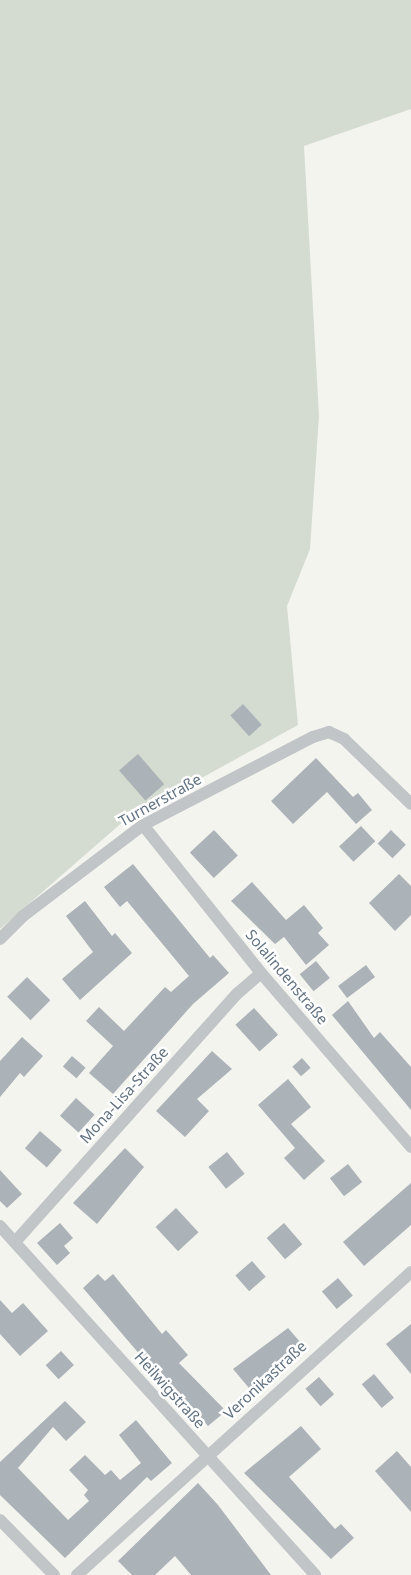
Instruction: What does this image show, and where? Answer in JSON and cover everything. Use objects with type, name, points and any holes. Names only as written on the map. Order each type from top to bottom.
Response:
[{"type":"street","name":"Turnerstraße","points":[[0,939],[23,916],[143,825],[329,732],[344,739],[411,804]]},
{"type":"street","name":"Solalindenstraße","points":[[143,825],[261,973],[411,1147]]},
{"type":"street","name":"Mona-Lisa-Straße","points":[[15,1242],[238,993],[261,973]]},
{"type":"street","name":"Heilwigstraße","points":[[0,1226],[315,1575]]},
{"type":"street","name":"Veronikastraße","points":[[77,1575],[411,1272]]},
{"type":"street","points":[[0,1520],[54,1575]]},
{"type":"shaded area","points":[[0,0],[411,0],[411,109],[304,146],[319,416],[310,549],[287,606],[298,725],[125,820],[0,929]]},
{"type":"building","points":[[243,704],[262,725],[249,736],[230,715]]},
{"type":"building","points":[[138,754],[164,784],[145,801],[119,770]]},
{"type":"building","points":[[316,758],[353,797],[358,793],[372,810],[356,824],[327,792],[293,824],[271,801]]},
{"type":"building","points":[[361,826],[375,841],[353,862],[339,846]]},
{"type":"building","points":[[214,830],[238,856],[214,878],[190,853]]},
{"type":"building","points":[[391,830],[406,845],[392,858],[378,843]]},
{"type":"building","points":[[133,864],[210,958],[213,955],[229,973],[193,1004],[113,1094],[89,1073],[113,1046],[86,1021],[99,1007],[124,1031],[165,987],[171,992],[189,976],[127,901],[120,907],[104,887]]},
{"type":"building","points":[[399,874],[411,886],[411,915],[395,931],[369,903]]},
{"type":"building","points":[[252,882],[286,920],[304,905],[323,928],[318,933],[329,945],[306,965],[284,937],[275,944],[231,901]]},
{"type":"building","points":[[85,901],[112,936],[115,933],[132,953],[80,1000],[62,979],[93,952],[66,916]]},
{"type":"building","points":[[316,961],[330,978],[314,991],[300,974]]},
{"type":"building","points":[[366,965],[375,977],[347,998],[338,986]]},
{"type":"building","points":[[27,977],[50,1000],[31,1020],[7,997]]},
{"type":"building","points":[[348,1001],[374,1038],[380,1032],[411,1067],[411,1110],[332,1015]]},
{"type":"building","points":[[254,1008],[278,1035],[260,1051],[235,1025]]},
{"type":"building","points":[[22,1037],[43,1056],[24,1077],[20,1073],[0,1097],[0,1061]]},
{"type":"building","points":[[212,1051],[232,1069],[197,1099],[209,1111],[185,1137],[156,1111]]},
{"type":"building","points":[[72,1056],[86,1068],[76,1078],[63,1067]]},
{"type":"building","points":[[302,1058],[311,1068],[301,1076],[292,1067]]},
{"type":"building","points":[[288,1079],[311,1107],[291,1124],[325,1161],[304,1180],[284,1158],[295,1148],[258,1105]]},
{"type":"building","points":[[76,1098],[95,1115],[79,1133],[60,1116]]},
{"type":"building","points":[[40,1131],[62,1150],[47,1167],[25,1148]]},
{"type":"building","points":[[125,1148],[144,1167],[97,1224],[73,1203]]},
{"type":"building","points":[[227,1152],[245,1174],[226,1189],[208,1167]]},
{"type":"building","points":[[348,1164],[362,1182],[344,1196],[330,1178]]},
{"type":"building","points":[[0,1170],[22,1194],[7,1208],[0,1201]]},
{"type":"building","points":[[411,1183],[411,1225],[364,1266],[343,1242]]},
{"type":"building","points":[[176,1208],[199,1232],[178,1251],[156,1227]]},
{"type":"building","points":[[60,1223],[73,1238],[64,1246],[70,1253],[57,1265],[37,1243]]},
{"type":"building","points":[[284,1223],[302,1244],[285,1259],[267,1238]]},
{"type":"building","points":[[252,1261],[266,1277],[249,1291],[235,1275]]},
{"type":"building","points":[[98,1274],[105,1281],[113,1274],[162,1334],[166,1330],[188,1355],[179,1363],[226,1411],[208,1426],[192,1407],[188,1411],[83,1288]]},
{"type":"building","points":[[338,1278],[353,1296],[337,1309],[322,1291]]},
{"type":"building","points":[[0,1300],[12,1313],[23,1303],[48,1331],[20,1356],[0,1334]]},
{"type":"building","points":[[411,1324],[411,1374],[386,1344]]},
{"type":"building","points":[[288,1328],[301,1343],[249,1388],[233,1369]]},
{"type":"building","points":[[61,1351],[74,1365],[59,1379],[46,1365]]},
{"type":"building","points":[[374,1374],[394,1398],[382,1408],[362,1384]]},
{"type":"building","points":[[319,1377],[334,1394],[321,1406],[305,1389]]},
{"type":"building","points":[[65,1401],[86,1422],[66,1441],[53,1427],[18,1468],[68,1520],[89,1501],[84,1495],[88,1490],[69,1470],[85,1455],[105,1475],[111,1470],[120,1480],[141,1463],[119,1435],[136,1420],[172,1463],[151,1481],[147,1477],[65,1558],[0,1495],[0,1462]]},
{"type":"building","points":[[301,1426],[321,1449],[289,1477],[335,1529],[341,1524],[354,1538],[331,1559],[244,1473]]},
{"type":"building","points":[[397,1451],[411,1467],[411,1512],[375,1471]]},
{"type":"building","points":[[198,1483],[218,1505],[271,1575],[191,1575],[175,1556],[155,1575],[132,1575],[118,1561]]}]
